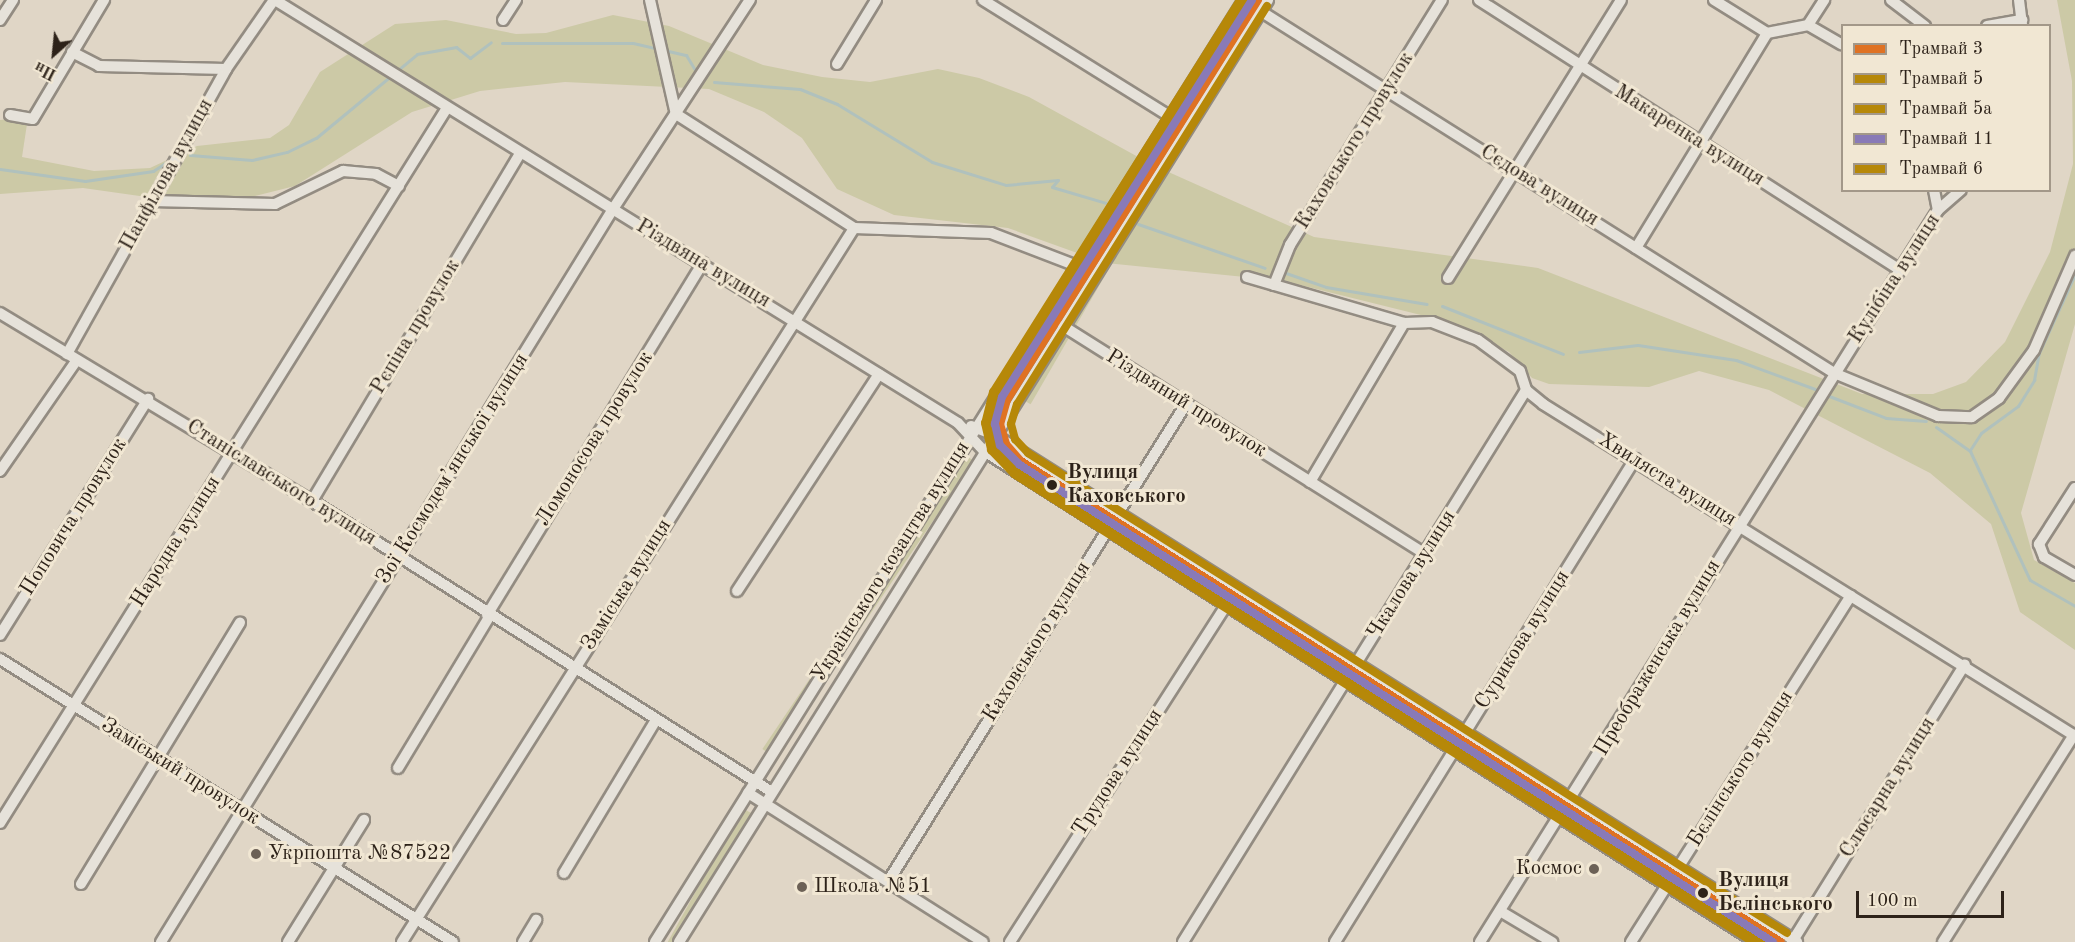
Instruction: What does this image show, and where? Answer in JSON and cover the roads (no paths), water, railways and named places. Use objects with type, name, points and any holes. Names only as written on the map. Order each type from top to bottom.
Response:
[{"type":"street","points":[[0,20],[12,0]]},
{"type":"street","points":[[10,115],[33,119],[104,0]]},
{"type":"street","name":"Панфілова вулиця","points":[[0,471],[72,357],[152,201],[226,69],[275,0]]},
{"type":"street","name":"Різдвяна вулиця","points":[[275,0],[520,153],[704,263],[958,423],[984,451],[1756,942]]},
{"type":"street","points":[[503,20],[516,0]]},
{"type":"street","points":[[650,0],[676,114],[854,228],[991,233],[1077,266]]},
{"type":"street","name":"Зої Космодем’янської вулиця","points":[[161,942],[240,810],[399,558],[613,209],[750,0]]},
{"type":"street","points":[[837,64],[876,0]]},
{"type":"street","points":[[983,0],[1171,117]]},
{"type":"street","name":"Українського козацтва вулиця","points":[[655,942],[1243,0]]},
{"type":"street","name":"Сєдова вулиця","points":[[1243,0],[1834,373],[1938,416],[1972,417],[2006,389],[2034,350],[2075,256]]},
{"type":"street","name":"Українського козацтва вулиця","points":[[679,942],[1268,0]]},
{"type":"street","name":"Каховського провулок","points":[[1274,285],[1290,245],[1442,0]]},
{"type":"street","name":"Макаренка вулиця","points":[[1479,0],[1580,67],[1900,270]]},
{"type":"street","points":[[1448,278],[1621,0]]},
{"type":"street","points":[[1714,0],[1767,33],[1808,24],[1824,0]]},
{"type":"street","points":[[1891,0],[1922,24]]},
{"type":"street","points":[[2019,0],[2022,23]]},
{"type":"street","points":[[1808,24],[1841,44]]},
{"type":"street","points":[[1636,248],[1698,142],[1767,33]]},
{"type":"street","points":[[72,52],[99,66],[226,69]]},
{"type":"street","name":"Народна вулиця","points":[[0,823],[447,108]]},
{"type":"street","name":"Рєпіна провулок","points":[[312,501],[520,153]]},
{"type":"street","points":[[152,201],[275,204],[343,171],[376,174],[399,186]]},
{"type":"street","points":[[1934,192],[1938,210]]},
{"type":"street","name":"Кулібіна вулиця","points":[[1834,373],[1938,210],[1958,192]]},
{"type":"street","name":"Заміська вулиця","points":[[402,942],[794,319],[854,228]]},
{"type":"street","name":"Ломоносова провулок","points":[[398,768],[704,263]]},
{"type":"street","name":"Хвиляста вулиця","points":[[1247,277],[1404,322],[1432,322],[1478,340],[1520,371],[1526,390],[1851,596],[1965,664],[2074,735]]},
{"type":"street","name":"Станіславського вулиця","points":[[0,313],[72,357],[148,399],[312,501],[488,616],[772,792]]},
{"type":"street","points":[[1310,482],[1404,322]]},
{"type":"street","name":"Різдвяний провулок","points":[[1063,326],[1425,554]]},
{"type":"street","name":"Преображенська вулиця","points":[[1480,942],[1560,817],[1834,373]]},
{"type":"street","points":[[737,591],[879,374]]},
{"type":"street","name":"Чкалова вулиця","points":[[1183,942],[1526,390]]},
{"type":"street","name":"Поповича провулок","points":[[0,635],[148,399]]},
{"type":"street","name":"Каховського вулиця","points":[[889,880],[1186,404]]},
{"type":"street","name":"Різдвяна вулиця","points":[[958,423],[976,426],[995,435],[1794,941]]},
{"type":"street","name":"Сурикова вулиця","points":[[1335,942],[1635,459]]},
{"type":"street","points":[[2075,488],[2040,542],[2044,557],[2075,575]]},
{"type":"street","name":"Бєлінського вулиця","points":[[1631,942],[1851,596]]},
{"type":"street","name":"Трудова вулиця","points":[[1010,942],[1226,605]]},
{"type":"street","points":[[81,884],[240,623]]},
{"type":"street","name":"Заміський провулок","points":[[0,659],[453,942]]},
{"type":"street","name":"Слюсарна вулиця","points":[[1794,941],[1965,664]]},
{"type":"street","points":[[564,873],[656,720]]},
{"type":"street","points":[[1943,942],[2074,735]]},
{"type":"street","points":[[748,793],[889,880],[983,942]]},
{"type":"street","points":[[288,942],[364,820]]},
{"type":"street","points":[[1500,911],[1552,942]]},
{"type":"street","points":[[523,942],[536,920]]},
{"type":"waterway","points":[[190,155],[252,160],[287,152],[316,138],[417,54],[456,47],[470,58],[491,42]]},
{"type":"waterway","points":[[502,43],[633,43],[658,49]]},
{"type":"waterway","points":[[664,50],[686,55],[695,70]]},
{"type":"waterway","points":[[714,82],[800,89],[837,104],[932,162],[1006,185],[1058,180],[1052,187],[1106,203]]},
{"type":"waterway","points":[[0,169],[85,181],[153,171],[170,160]]},
{"type":"waterway","points":[[1138,224],[1265,268]]},
{"type":"waterway","points":[[1283,272],[1326,287],[1427,304]]},
{"type":"waterway","points":[[1970,450],[1981,433],[2018,406],[2034,380],[2039,353],[2075,274]]},
{"type":"waterway","points":[[1442,306],[1563,354]]},
{"type":"waterway","points":[[1579,352],[1638,345],[1736,360],[1815,389]]},
{"type":"waterway","points":[[1829,396],[1886,418],[1926,421]]},
{"type":"waterway","points":[[1936,427],[1970,451],[2030,580],[2075,606]]},
{"type":"tram line","name":"6","points":[[1240,0],[993,392],[985,423],[991,450],[1014,474],[1753,942]]},
{"type":"tram line","name":"5","points":[[1246,0],[998,395],[990,424],[997,449],[1015,470],[1761,942]]},
{"type":"tram line","name":"11","points":[[1252,0],[1002,397],[995,424],[1000,445],[1020,465],[1773,942]]},
{"type":"tram line","name":"3","points":[[1258,0],[1007,400],[1000,424],[1006,444],[1021,461],[1781,942]]},
{"type":"tram line","name":"5а","points":[[1267,6],[1017,404],[1011,424],[1015,439],[1028,453],[1787,933]]},
{"type":"place","name":"Вулиця Каховського","points":[[1052,485]]},
{"type":"place","name":"Укрпошта №87522","points":[[256,854]]},
{"type":"place","name":"Космос","points":[[1594,869]]},
{"type":"place","name":"Школа №51","points":[[802,887]]},
{"type":"place","name":"Вулиця Бєлінського","points":[[1703,893]]}]
